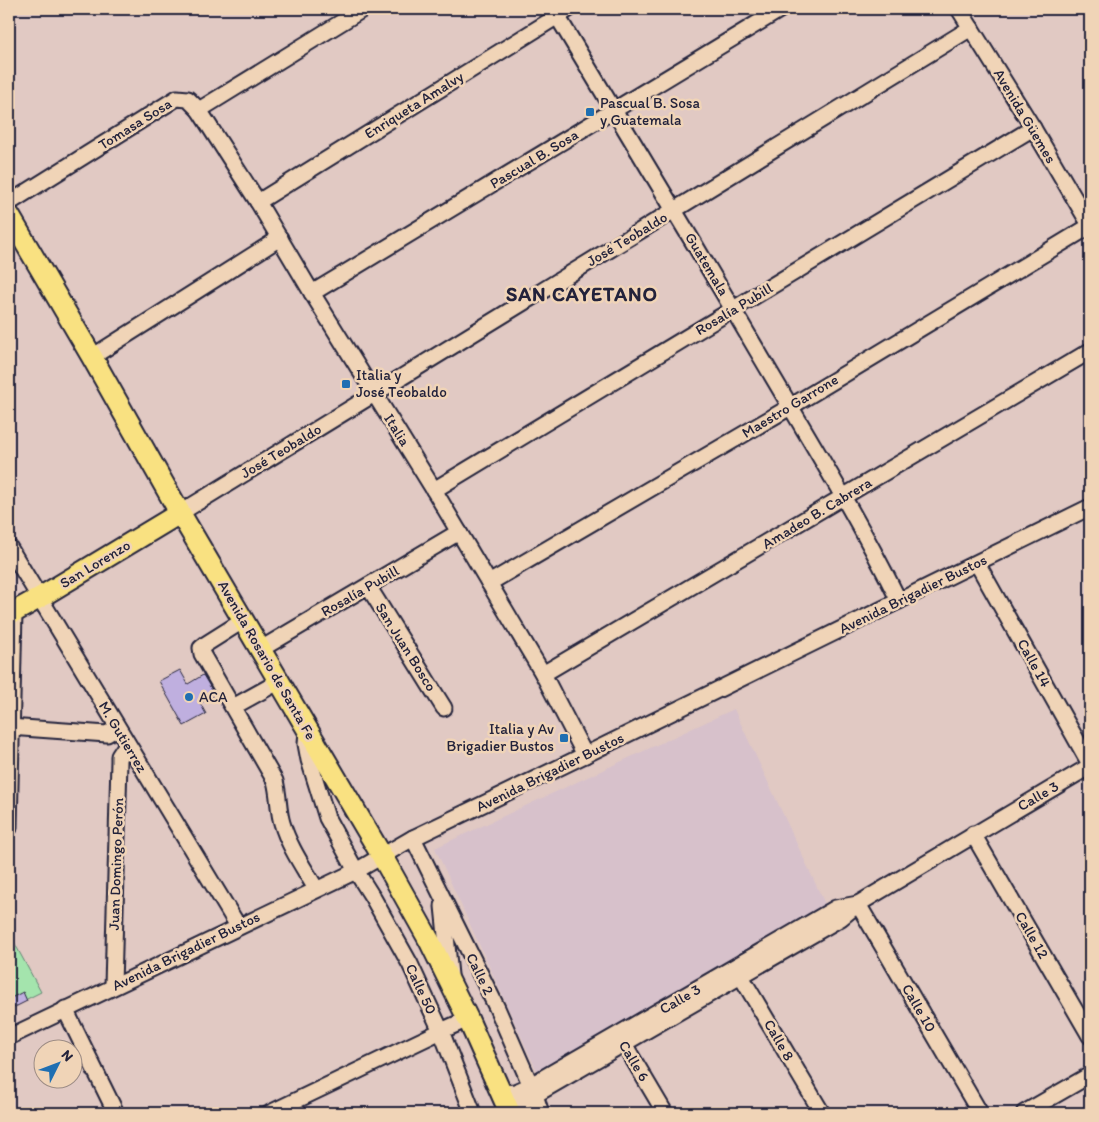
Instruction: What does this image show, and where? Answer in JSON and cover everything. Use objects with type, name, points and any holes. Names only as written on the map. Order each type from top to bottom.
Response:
[{"type":"main road","name":"Avenida Rosario de Santa Fe","points":[[9,215],[180,512],[382,856],[429,940],[507,1105]]},
{"type":"main road","name":"San Lorenzo","points":[[11,612],[39,598],[180,512]]},
{"type":"street","points":[[199,110],[364,9]]},
{"type":"street","name":"Pascual B. Sosa","points":[[312,293],[781,9]]},
{"type":"street","name":"Avenida Güemes","points":[[959,9],[1033,128],[1090,226]]},
{"type":"street","name":"Guatemala","points":[[560,11],[614,110],[844,497],[874,550],[899,601]]},
{"type":"street","name":"Enriqueta Amalvy","points":[[258,202],[560,11]]},
{"type":"street","name":"José Teobaldo","points":[[180,512],[971,28]]},
{"type":"street","name":"Tomasa Sosa","points":[[9,203],[177,98],[188,99],[199,110]]},
{"type":"street","name":"Italia","points":[[199,110],[258,202],[489,582],[543,674],[585,756]]},
{"type":"street","name":"Rosalía Pubill","points":[[434,490],[1033,128]]},
{"type":"street","name":"Maestro Garrone","points":[[489,582],[790,407],[1090,226]]},
{"type":"street","points":[[92,357],[280,238]]},
{"type":"street","name":"Amadeo B. Cabrera","points":[[543,674],[1090,351]]},
{"type":"street","name":"Avenida Brigadier Bustos","points":[[9,1037],[356,871],[413,838],[585,756],[1090,507]]},
{"type":"street","name":"Rosalía Pubill","points":[[261,649],[459,532]]},
{"type":"street","name":"M. Gutierrez","points":[[9,546],[238,926]]},
{"type":"street","name":"Calle 14","points":[[977,563],[1090,765]]},
{"type":"street","name":"San Juan Bosco","points":[[368,586],[444,708]]},
{"type":"street","points":[[9,828],[11,612]]},
{"type":"street","points":[[244,620],[206,644],[202,648],[202,654],[275,781],[279,794],[282,822],[292,848],[316,889]]},
{"type":"street","points":[[233,707],[280,680]]},
{"type":"street","points":[[10,727],[107,734],[117,728]]},
{"type":"street","name":"Calle 50","points":[[308,728],[306,744],[309,760],[328,818],[356,871],[410,964],[441,1031],[473,1113]]},
{"type":"street","name":"Juan Domingo Perón","points":[[113,986],[119,761],[127,744]]},
{"type":"street","name":"Calle 3","points":[[507,1105],[738,971],[841,918],[858,904],[1090,765]]},
{"type":"street","name":"Calle 12","points":[[973,834],[1090,1036]]},
{"type":"street","name":"Calle 2","points":[[413,838],[497,1008],[533,1090],[540,1113]]},
{"type":"street","points":[[442,897],[450,984]]},
{"type":"street","name":"Calle 10","points":[[858,904],[980,1113]]},
{"type":"street","name":"Calle 8","points":[[738,971],[822,1113]]},
{"type":"street","points":[[65,1009],[116,1113]]},
{"type":"street","points":[[280,1111],[468,1019]]},
{"type":"street","name":"Calle 6","points":[[621,1039],[665,1113]]},
{"type":"street","points":[[1024,1113],[1090,1075]]},
{"type":"shaded area","points":[[734,709],[825,904],[537,1071],[435,848]]},
{"type":"green space","points":[[9,933],[41,992],[9,1008]]},
{"type":"building","name":"ACA","points":[[180,670],[188,684],[203,675],[215,695],[200,703],[206,714],[184,726],[159,681]]},
{"type":"building","points":[[23,992],[27,1001],[9,1010],[9,999]]},
{"type":"place","name":"Pascual B. Sosa y Guatemala","points":[[590,112]]},
{"type":"place","name":"Italia y José Teobaldo","points":[[346,384]]},
{"type":"place","name":"ACA","points":[[189,697]]},
{"type":"place","name":"Italia y Av Brigadier Bustos","points":[[564,738]]},
{"type":"district","name":"SAN CAYETANO","points":[[582,294]]}]
